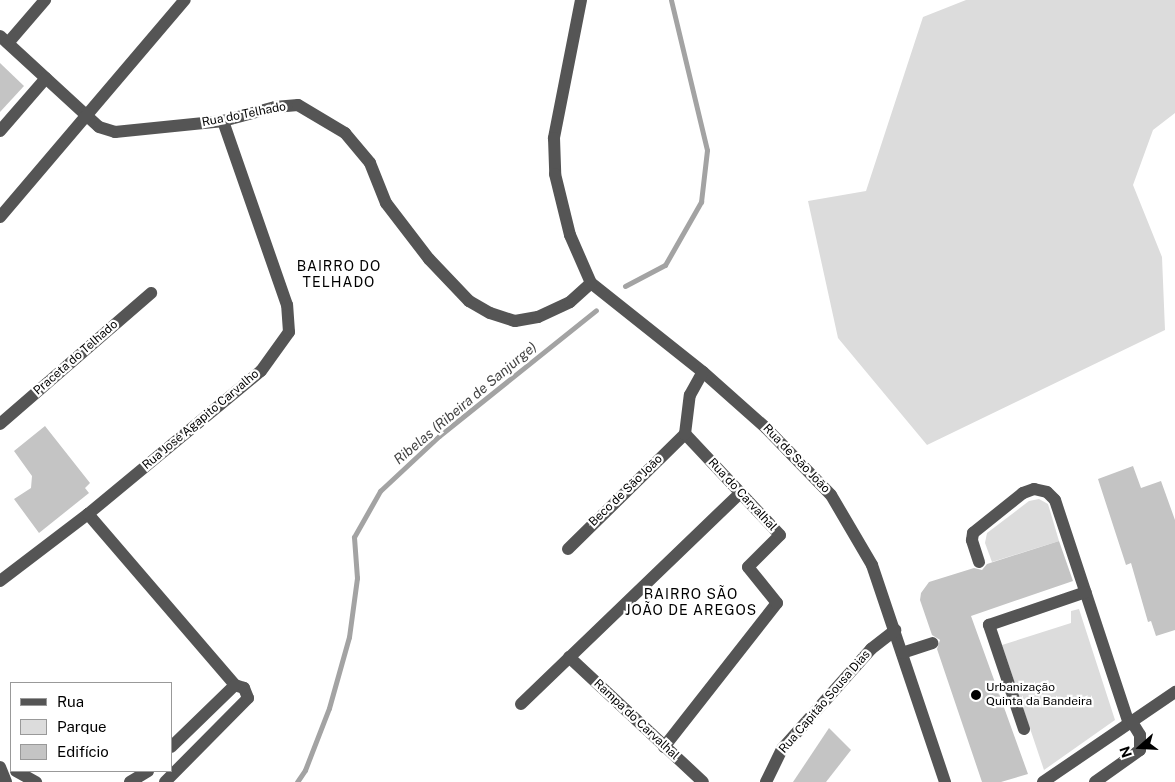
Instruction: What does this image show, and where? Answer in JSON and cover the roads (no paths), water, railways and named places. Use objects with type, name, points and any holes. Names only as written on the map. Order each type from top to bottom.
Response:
[{"type":"street","points":[[4,40],[45,0]]},
{"type":"street","points":[[1,214],[185,0]]},
{"type":"street","points":[[581,0],[554,138],[555,174],[570,235],[591,284]]},
{"type":"street","name":"Rua do Telhado","points":[[4,40],[100,127],[130,132],[224,121],[276,107],[298,106],[345,133],[370,163],[386,203],[429,259],[469,301],[490,312],[515,322],[538,317],[570,302],[591,284]]},
{"type":"street","points":[[0,131],[46,78]]},
{"type":"street","name":"Rua José Agapito Carvalho","points":[[0,581],[88,514],[260,371],[289,332],[287,305],[224,121]]},
{"type":"street","name":"Rua de São João","points":[[591,284],[703,372],[766,428],[831,495],[872,565],[945,782]]},
{"type":"street","name":"Praceta do Telhado","points":[[0,424],[151,293]]},
{"type":"street","points":[[685,434],[690,395],[703,372]]},
{"type":"street","name":"Rua do Carvalhal","points":[[664,747],[778,603],[748,567],[780,535],[685,434]]},
{"type":"street","name":"Beco de São João","points":[[568,549],[685,434]]},
{"type":"street","points":[[979,562],[972,540],[973,533],[1023,493],[1034,489],[1047,492],[1055,500],[1131,723],[1140,735],[1140,750],[1095,782]]},
{"type":"street","points":[[521,704],[740,493]]},
{"type":"street","points":[[88,514],[235,684],[244,688],[248,698],[166,782]]},
{"type":"street","points":[[1024,729],[989,625],[1086,592]]},
{"type":"street","name":"Rua Capitão Sousa Dias","points":[[766,782],[782,748],[871,649],[895,630]]},
{"type":"street","points":[[902,653],[932,643]]},
{"type":"street","name":"Rampa do Carvalhal","points":[[569,658],[703,782]]},
{"type":"street","points":[[172,747],[235,684]]},
{"type":"street","points":[[1043,782],[1175,692]]},
{"type":"street","points":[[0,767],[6,782]]},
{"type":"street","points":[[18,772],[36,782]]},
{"type":"street","points":[[130,782],[146,772]]},
{"type":"waterway","name":"Ribelas (Ribeira de Sanjurge)","points":[[625,286],[665,265],[701,202],[707,150],[671,0]]},
{"type":"waterway","name":"Ribelas (Ribeira de Sanjurge)","points":[[297,782],[305,770],[329,708],[349,637],[357,578],[354,537],[380,491],[439,436],[596,310]]},
{"type":"place","name":"Urbanização Quinta da Bandeira","points":[[976,695]]},
{"type":"district","name":"BAIRRO DO TELHADO","points":[[339,274]]},
{"type":"district","name":"BAIRRO SÃO JOÃO DE AREGOS","points":[[691,602]]}]
